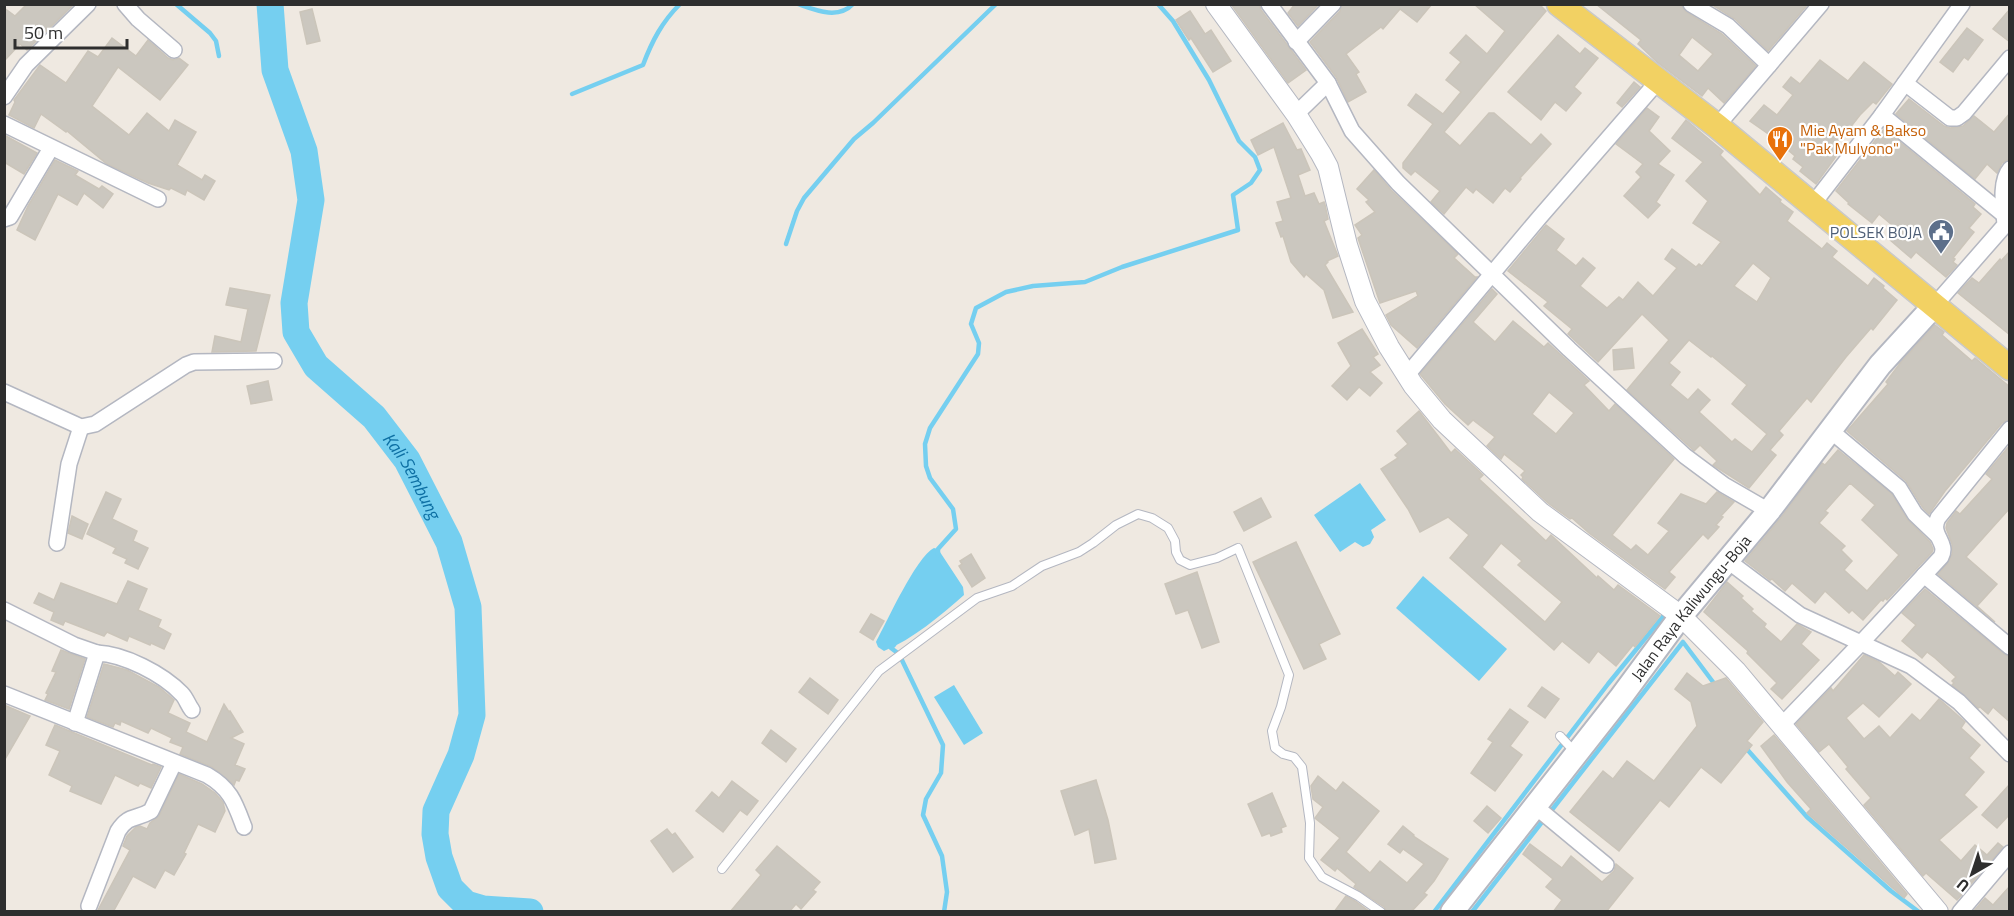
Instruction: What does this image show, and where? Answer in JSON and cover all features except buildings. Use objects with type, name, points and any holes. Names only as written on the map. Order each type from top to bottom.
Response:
[{"type":"main road","points":[[1559,4],[1717,126],[2010,368]]},
{"type":"main road","name":"Jalan Raya Kaliwungu-Boja","points":[[1452,912],[1536,807],[1681,616],[1769,511],[1880,364],[1934,306]]},
{"type":"street","points":[[4,97],[26,65],[88,4]]},
{"type":"street","points":[[125,4],[138,19],[174,50]]},
{"type":"street","points":[[1216,4],[1296,114],[1328,167],[1347,245],[1365,301],[1407,375],[1442,420],[1540,512],[1681,616],[1736,671],[1938,912]]},
{"type":"street","points":[[1269,4],[1328,83],[1353,132],[1398,183],[1586,365],[1685,456],[1724,484],[1769,511]]},
{"type":"street","points":[[1296,42],[1333,4]]},
{"type":"street","points":[[1691,4],[1728,26],[1769,65]]},
{"type":"street","points":[[1717,126],[1821,4]]},
{"type":"street","points":[[1813,204],[1882,115],[1962,4]]},
{"type":"street","points":[[1905,83],[1950,118],[1957,118],[1964,113],[2010,58]]},
{"type":"street","points":[[1407,375],[1659,80]]},
{"type":"street","points":[[1296,114],[1328,83]]},
{"type":"street","points":[[1882,115],[2006,222]]},
{"type":"street","points":[[4,124],[158,199]]},
{"type":"street","points":[[4,219],[10,217],[51,148]]},
{"type":"street","points":[[1934,306],[2006,222],[2004,177],[2010,169]]},
{"type":"street","points":[[4,392],[81,426],[95,424],[194,362],[274,362]]},
{"type":"street","points":[[57,543],[69,464],[81,426]]},
{"type":"street","points":[[1936,535],[1935,523],[1938,518],[2010,429]]},
{"type":"street","points":[[1780,726],[1861,643],[1944,552],[1936,535],[1915,514],[1899,488],[1831,431]]},
{"type":"street","points":[[1728,561],[1800,615],[1911,666],[1936,683],[1959,702],[2010,754]]},
{"type":"street","points":[[1924,575],[2010,647]]},
{"type":"street","points":[[4,610],[74,645],[97,653],[123,658],[161,678],[182,694],[192,710]]},
{"type":"street","points":[[75,723],[97,653]]},
{"type":"street","points":[[4,694],[207,775],[223,785],[234,802],[244,827]]},
{"type":"street","points":[[89,906],[118,831],[126,820],[144,816],[151,811],[174,763]]},
{"type":"street","points":[[1536,807],[1606,865]]},
{"type":"street","points":[[1960,912],[2010,853]]},
{"type":"lane","points":[[722,869],[879,671],[977,598],[1012,586],[1042,566],[1079,552],[1116,525],[1138,514],[1152,518],[1168,528],[1175,541],[1176,552],[1180,560],[1190,566],[1217,558],[1238,548],[1289,675],[1272,731],[1275,748],[1293,757],[1302,767],[1310,823],[1309,858],[1322,877],[1382,912]]},
{"type":"lane","points":[[1560,736],[1576,754]]},
{"type":"water","points":[[1360,483],[1386,520],[1371,530],[1374,537],[1370,544],[1363,547],[1355,542],[1340,552],[1314,515]]},
{"type":"water","points":[[934,548],[938,549],[963,587],[964,595],[916,634],[884,651],[878,647],[876,642],[911,576]]},
{"type":"water","points":[[1423,576],[1507,649],[1479,681],[1396,608]]},
{"type":"water","points":[[954,685],[983,733],[964,745],[934,697]]},
{"type":"waterway","points":[[176,4],[210,33],[216,41],[219,56]]},
{"type":"waterway","name":"Kali Sembung","points":[[270,4],[275,70],[304,151],[311,200],[294,303],[296,332],[316,366],[374,417],[407,460],[449,542],[468,607],[472,715],[461,755],[436,811],[435,834],[439,857],[450,888],[466,904],[483,909],[530,912]]},
{"type":"waterway","points":[[572,94],[643,65],[658,32],[680,4]]},
{"type":"waterway","points":[[798,4],[833,13],[847,9],[853,4]]},
{"type":"waterway","points":[[786,244],[804,198],[854,139],[996,4]]},
{"type":"waterway","points":[[938,555],[938,549],[956,529],[953,509],[930,478],[926,466],[925,444],[930,428],[978,354],[979,343],[971,324],[976,308],[1006,292],[1033,286],[1085,282],[1122,267],[1238,230],[1233,195],[1251,183],[1260,170],[1255,157],[1239,141],[1209,80],[1173,21],[1158,4]]},
{"type":"waterway","points":[[1434,912],[1608,684],[1666,613]]},
{"type":"waterway","points":[[1551,811],[1683,642],[1716,686]]},
{"type":"waterway","points":[[894,645],[891,648],[899,654],[943,745],[941,773],[926,799],[923,815],[942,856],[947,892],[944,912]]},
{"type":"waterway","points":[[1745,747],[1807,817],[1891,891],[1919,912]]},
{"type":"waterway","points":[[1472,912],[1542,822]]},
{"type":"place","name":"Mie Ayam & Bakso \"Pak Mulyono\"","points":[[1780,162]]},
{"type":"place","name":"POLSEK BOJA","points":[[1941,255]]}]
